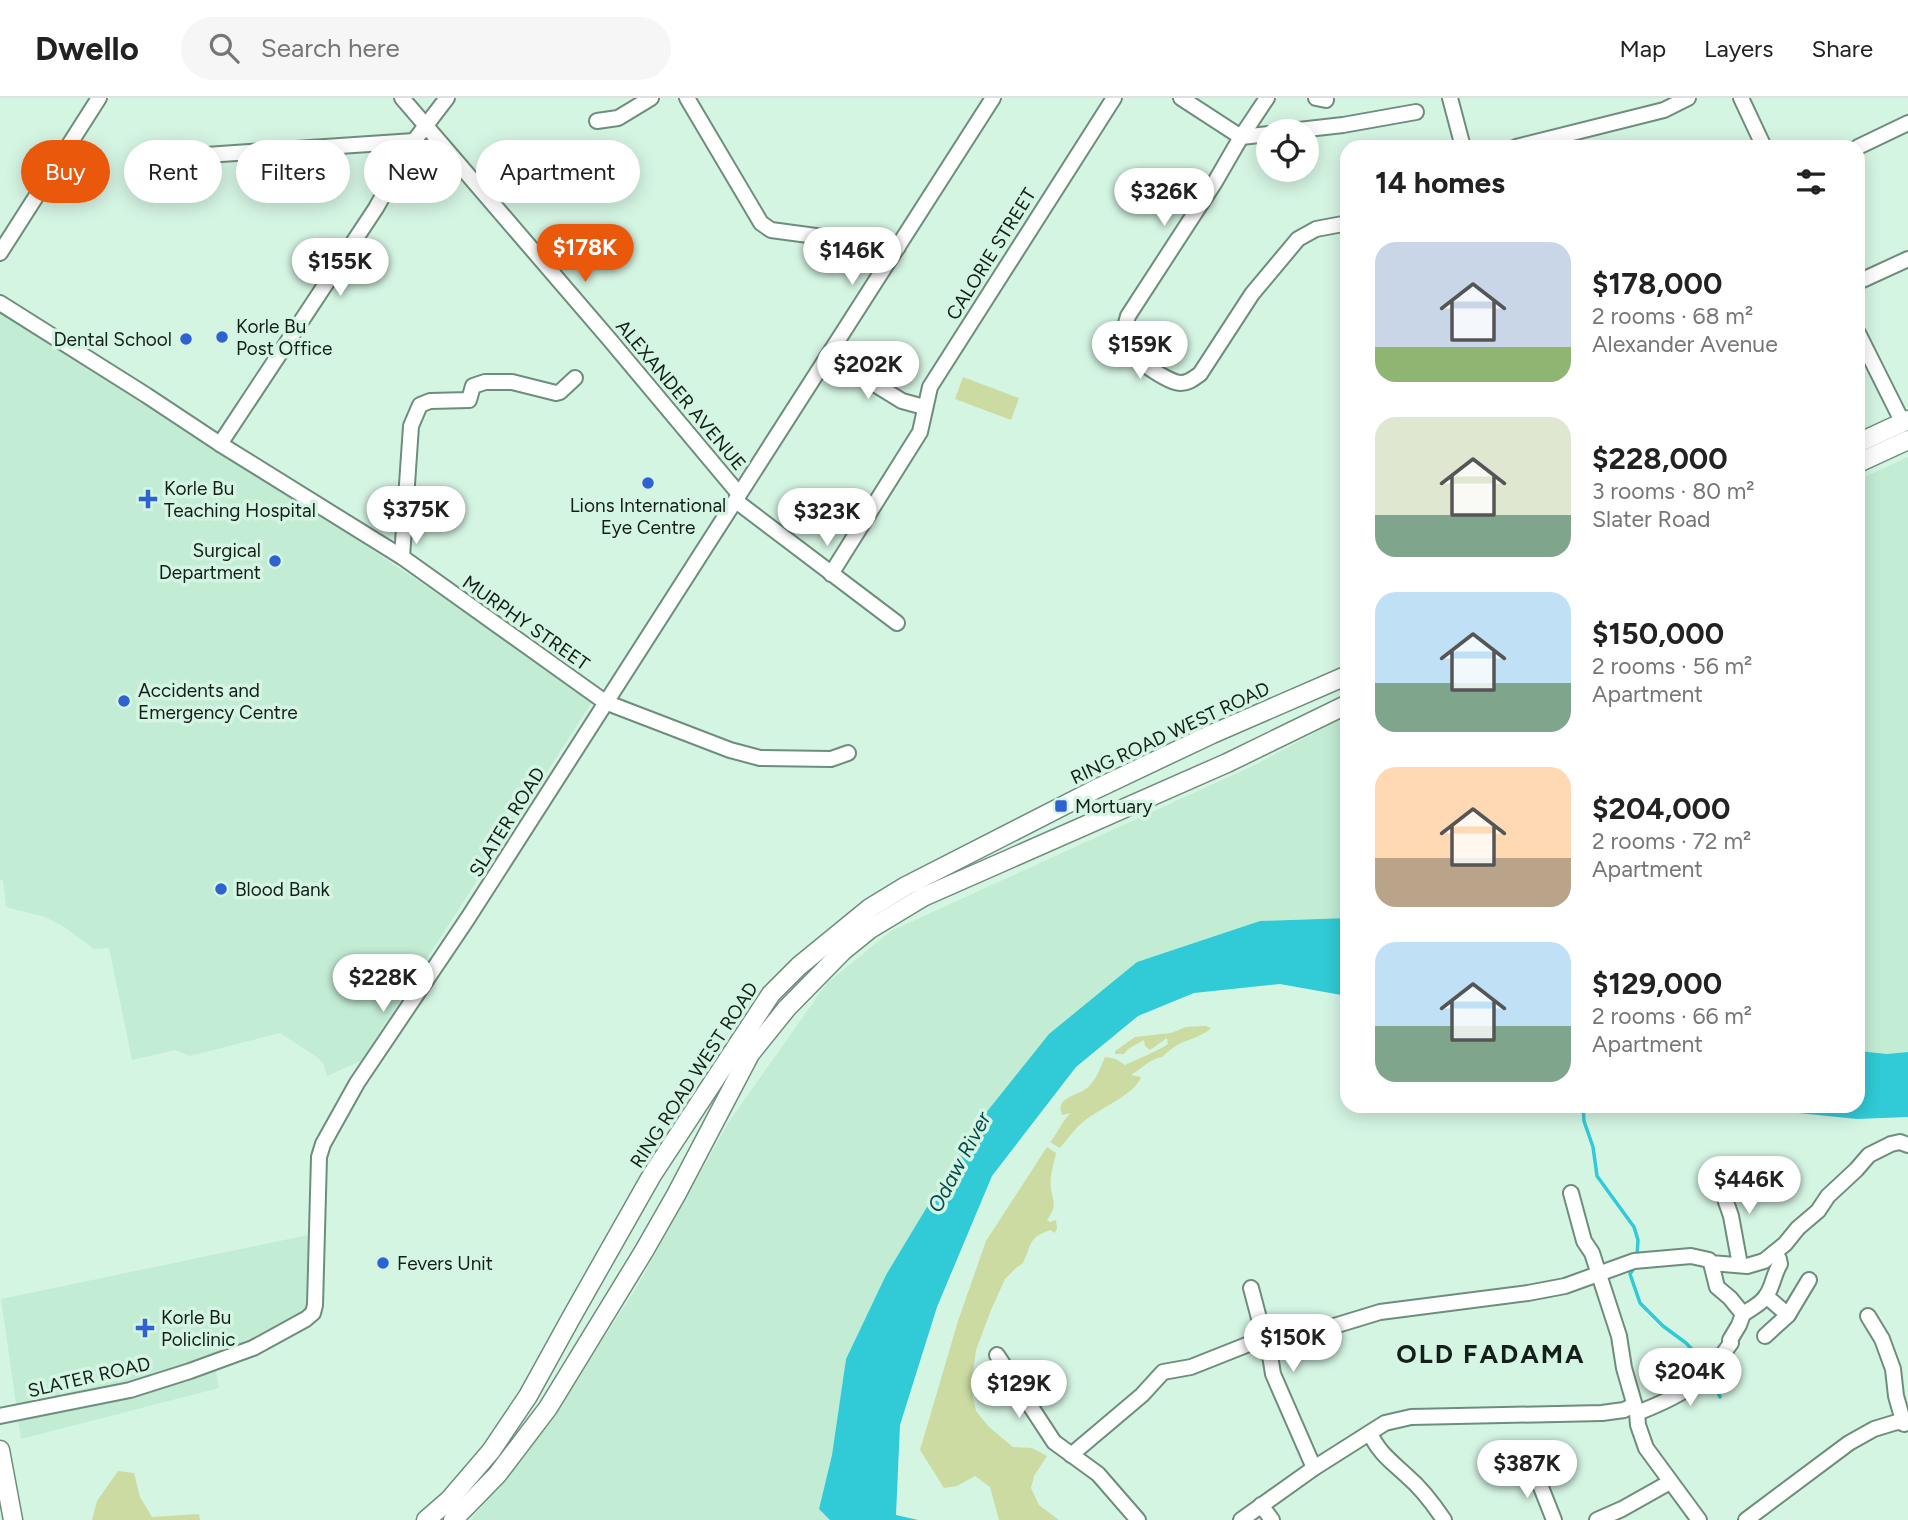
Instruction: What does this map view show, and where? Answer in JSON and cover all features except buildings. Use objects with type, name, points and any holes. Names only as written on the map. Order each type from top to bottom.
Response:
[{"type":"main road","points":[[1865,441],[1906,428]]},
{"type":"main road","points":[[1865,458],[1906,428]]},
{"type":"main road","name":"RING ROAD WEST ROAD","points":[[426,1520],[456,1492],[491,1451],[528,1396],[667,1152],[771,994],[799,966],[870,908],[906,886],[1096,789],[1212,734],[1340,679]]},
{"type":"main road","name":"RING ROAD WEST ROAD","points":[[453,1520],[497,1475],[548,1408],[676,1195],[750,1054],[787,1008],[825,969],[870,929],[923,897],[1227,762],[1340,708]]},
{"type":"main road","points":[[1212,734],[1222,748],[1227,762]]},
{"type":"main road","points":[[0,1450],[13,1520]]},
{"type":"street","points":[[0,253],[99,98]]},
{"type":"street","name":"ALEXANDER AVENUE","points":[[402,98],[610,340],[738,498],[831,574],[897,623]]},
{"type":"street","points":[[415,140],[447,98]]},
{"type":"street","points":[[597,121],[618,118],[651,98]]},
{"type":"street","points":[[687,98],[761,223],[771,230],[898,247]]},
{"type":"street","name":"SLATER ROAD","points":[[0,1416],[130,1390],[190,1371],[253,1348],[313,1313],[318,1157],[357,1083],[468,918],[993,98]]},
{"type":"street","points":[[1181,98],[1241,137],[1256,135]]},
{"type":"street","points":[[1267,98],[1128,316],[1124,343],[1129,352],[1170,381],[1191,381],[1200,374],[1252,294],[1298,239],[1316,229],[1340,224]]},
{"type":"street","points":[[1450,98],[1461,140]]},
{"type":"street","points":[[1544,140],[1664,110],[1688,98]]},
{"type":"street","points":[[1741,98],[1762,140]]},
{"type":"street","name":"CALORIE STREET","points":[[831,574],[920,432],[930,387],[1108,100]]},
{"type":"street","points":[[1319,128],[1416,112]]},
{"type":"street","points":[[1865,144],[1908,123]]},
{"type":"street","points":[[222,154],[364,144]]},
{"type":"street","points":[[220,444],[378,203]]},
{"type":"street","points":[[1865,279],[1908,259]]},
{"type":"street","name":"MURPHY STREET","points":[[0,303],[402,557],[605,702],[730,750],[760,758],[831,759],[848,752]]},
{"type":"street","points":[[1865,348],[1906,428]]},
{"type":"street","points":[[829,356],[902,401],[924,407]]},
{"type":"street","points":[[402,557],[411,426],[420,405],[430,401],[469,400],[474,386],[485,382],[512,382],[556,393],[575,378]]},
{"type":"street","points":[[1711,1263],[1746,1265],[1764,1261],[1818,1211],[1828,1196],[1869,1155],[1891,1144],[1900,1142],[1908,1145]]},
{"type":"street","points":[[1717,1176],[1731,1216],[1740,1265]]},
{"type":"street","points":[[1571,1193],[1584,1241],[1592,1253],[1619,1336],[1638,1425],[1646,1448],[1699,1520]]},
{"type":"street","points":[[1241,1520],[1314,1468],[1385,1423],[1411,1417],[1602,1413],[1636,1409],[1676,1395],[1697,1382],[1696,1377],[1710,1369],[1731,1343],[1742,1314],[1759,1304],[1766,1296],[1780,1264],[1774,1253]]},
{"type":"street","points":[[1075,1452],[1142,1395],[1163,1372],[1191,1367],[1249,1344],[1311,1333],[1380,1312],[1528,1293],[1565,1286],[1634,1261],[1691,1256],[1709,1259],[1717,1287],[1742,1314]]},
{"type":"street","points":[[1765,1336],[1787,1315],[1809,1280]]},
{"type":"street","points":[[1251,1288],[1269,1349],[1273,1374],[1314,1468]]},
{"type":"street","points":[[1766,1296],[1787,1315]]},
{"type":"street","points":[[1746,1520],[1849,1443],[1874,1429],[1897,1422],[1906,1423],[1896,1396],[1894,1369],[1882,1339],[1868,1316]]},
{"type":"street","points":[[997,1355],[1050,1437],[1075,1452],[1138,1520]]},
{"type":"street","points":[[1370,1433],[1388,1460],[1410,1479],[1444,1520]]},
{"type":"street","points":[[1533,1467],[1554,1520]]},
{"type":"street","points":[[1597,1520],[1625,1514],[1670,1482]]},
{"type":"street","points":[[1261,1505],[1272,1520]]},
{"type":"shaded area","name":"Korle Bu Teaching Hospital","points":[[0,300],[594,699],[361,1061],[327,1076],[323,1063],[318,1058],[280,1033],[190,1056],[175,1050],[132,1060],[109,948],[94,949],[63,926],[45,917],[6,907],[3,880],[0,880]]},
{"type":"shaded area","points":[[963,377],[1019,398],[1011,420],[955,399]]},
{"type":"shaded area","points":[[1908,457],[1908,1052],[1887,1054],[1865,1052],[1865,477]]},
{"type":"shaded area","points":[[1340,719],[1340,918],[1260,921],[1137,962],[886,1275],[846,1359],[832,1455],[819,1509],[830,1520],[470,1520],[541,1434],[635,1290],[728,1123],[827,983],[891,931],[1257,764]]},
{"type":"shaded area","points":[[1206,1026],[1211,1028],[1131,1075],[1141,1077],[1138,1083],[1083,1122],[1060,1148],[1050,1142],[1071,1113],[1062,1115],[1062,1104],[1090,1085],[1105,1057],[1116,1059],[1125,1065],[1168,1044],[1167,1038],[1150,1050],[1145,1046],[1144,1040],[1124,1054],[1115,1054],[1115,1051],[1135,1037]]},
{"type":"shaded area","points":[[1047,1147],[1056,1153],[1051,1180],[1054,1208],[1047,1220],[1056,1220],[1057,1229],[1054,1233],[1051,1230],[1038,1235],[1023,1263],[1005,1279],[976,1350],[971,1388],[976,1411],[989,1427],[1013,1447],[1032,1448],[1047,1456],[1034,1476],[1031,1488],[1039,1505],[1059,1520],[999,1520],[990,1487],[975,1476],[957,1486],[944,1488],[920,1450],[958,1321],[986,1241]]},
{"type":"shaded area","name":"Korle Bu Policlinic","points":[[308,1235],[311,1309],[214,1361],[219,1388],[21,1439],[1,1299]]},
{"type":"shaded area","points":[[118,1471],[134,1473],[140,1497],[152,1517],[199,1514],[200,1520],[92,1520],[97,1501]]},
{"type":"water","name":"Odaw River","points":[[1340,918],[1340,995],[1280,984],[1194,993],[1138,1016],[1076,1067],[992,1176],[937,1307],[900,1425],[896,1515],[918,1520],[830,1520],[819,1509],[832,1455],[846,1359],[886,1275],[977,1124],[1049,1034],[1137,962],[1260,921]]},
{"type":"water","points":[[1865,1052],[1887,1054],[1908,1052],[1908,1117],[1857,1119],[1797,1113],[1865,1113]]},
{"type":"waterway","points":[[1583,1113],[1593,1147],[1597,1176],[1634,1227],[1638,1240],[1637,1256]]},
{"type":"waterway","points":[[1634,1268],[1630,1274],[1640,1303],[1706,1364]]},
{"type":"waterway","points":[[1710,1373],[1720,1397]]},
{"type":"place","name":"Korle Bu Post Office","points":[[222,337]]},
{"type":"place","name":"Dental School","points":[[186,339]]},
{"type":"place","name":"Lions International Eye Centre","points":[[648,483]]},
{"type":"place","name":"Korle Bu Teaching Hospital","points":[[148,499]]},
{"type":"place","name":"Surgical Department","points":[[275,561]]},
{"type":"place","name":"Accidents and Emergency Centre","points":[[124,701]]},
{"type":"place","name":"Mortuary","points":[[1061,806]]},
{"type":"place","name":"Blood Bank","points":[[221,889]]},
{"type":"place","name":"Fevers Unit","points":[[383,1263]]},
{"type":"place","name":"Korle Bu Policlinic","points":[[145,1328]]},
{"type":"district","name":"OLD FADAMA","points":[[1491,1354]]}]
